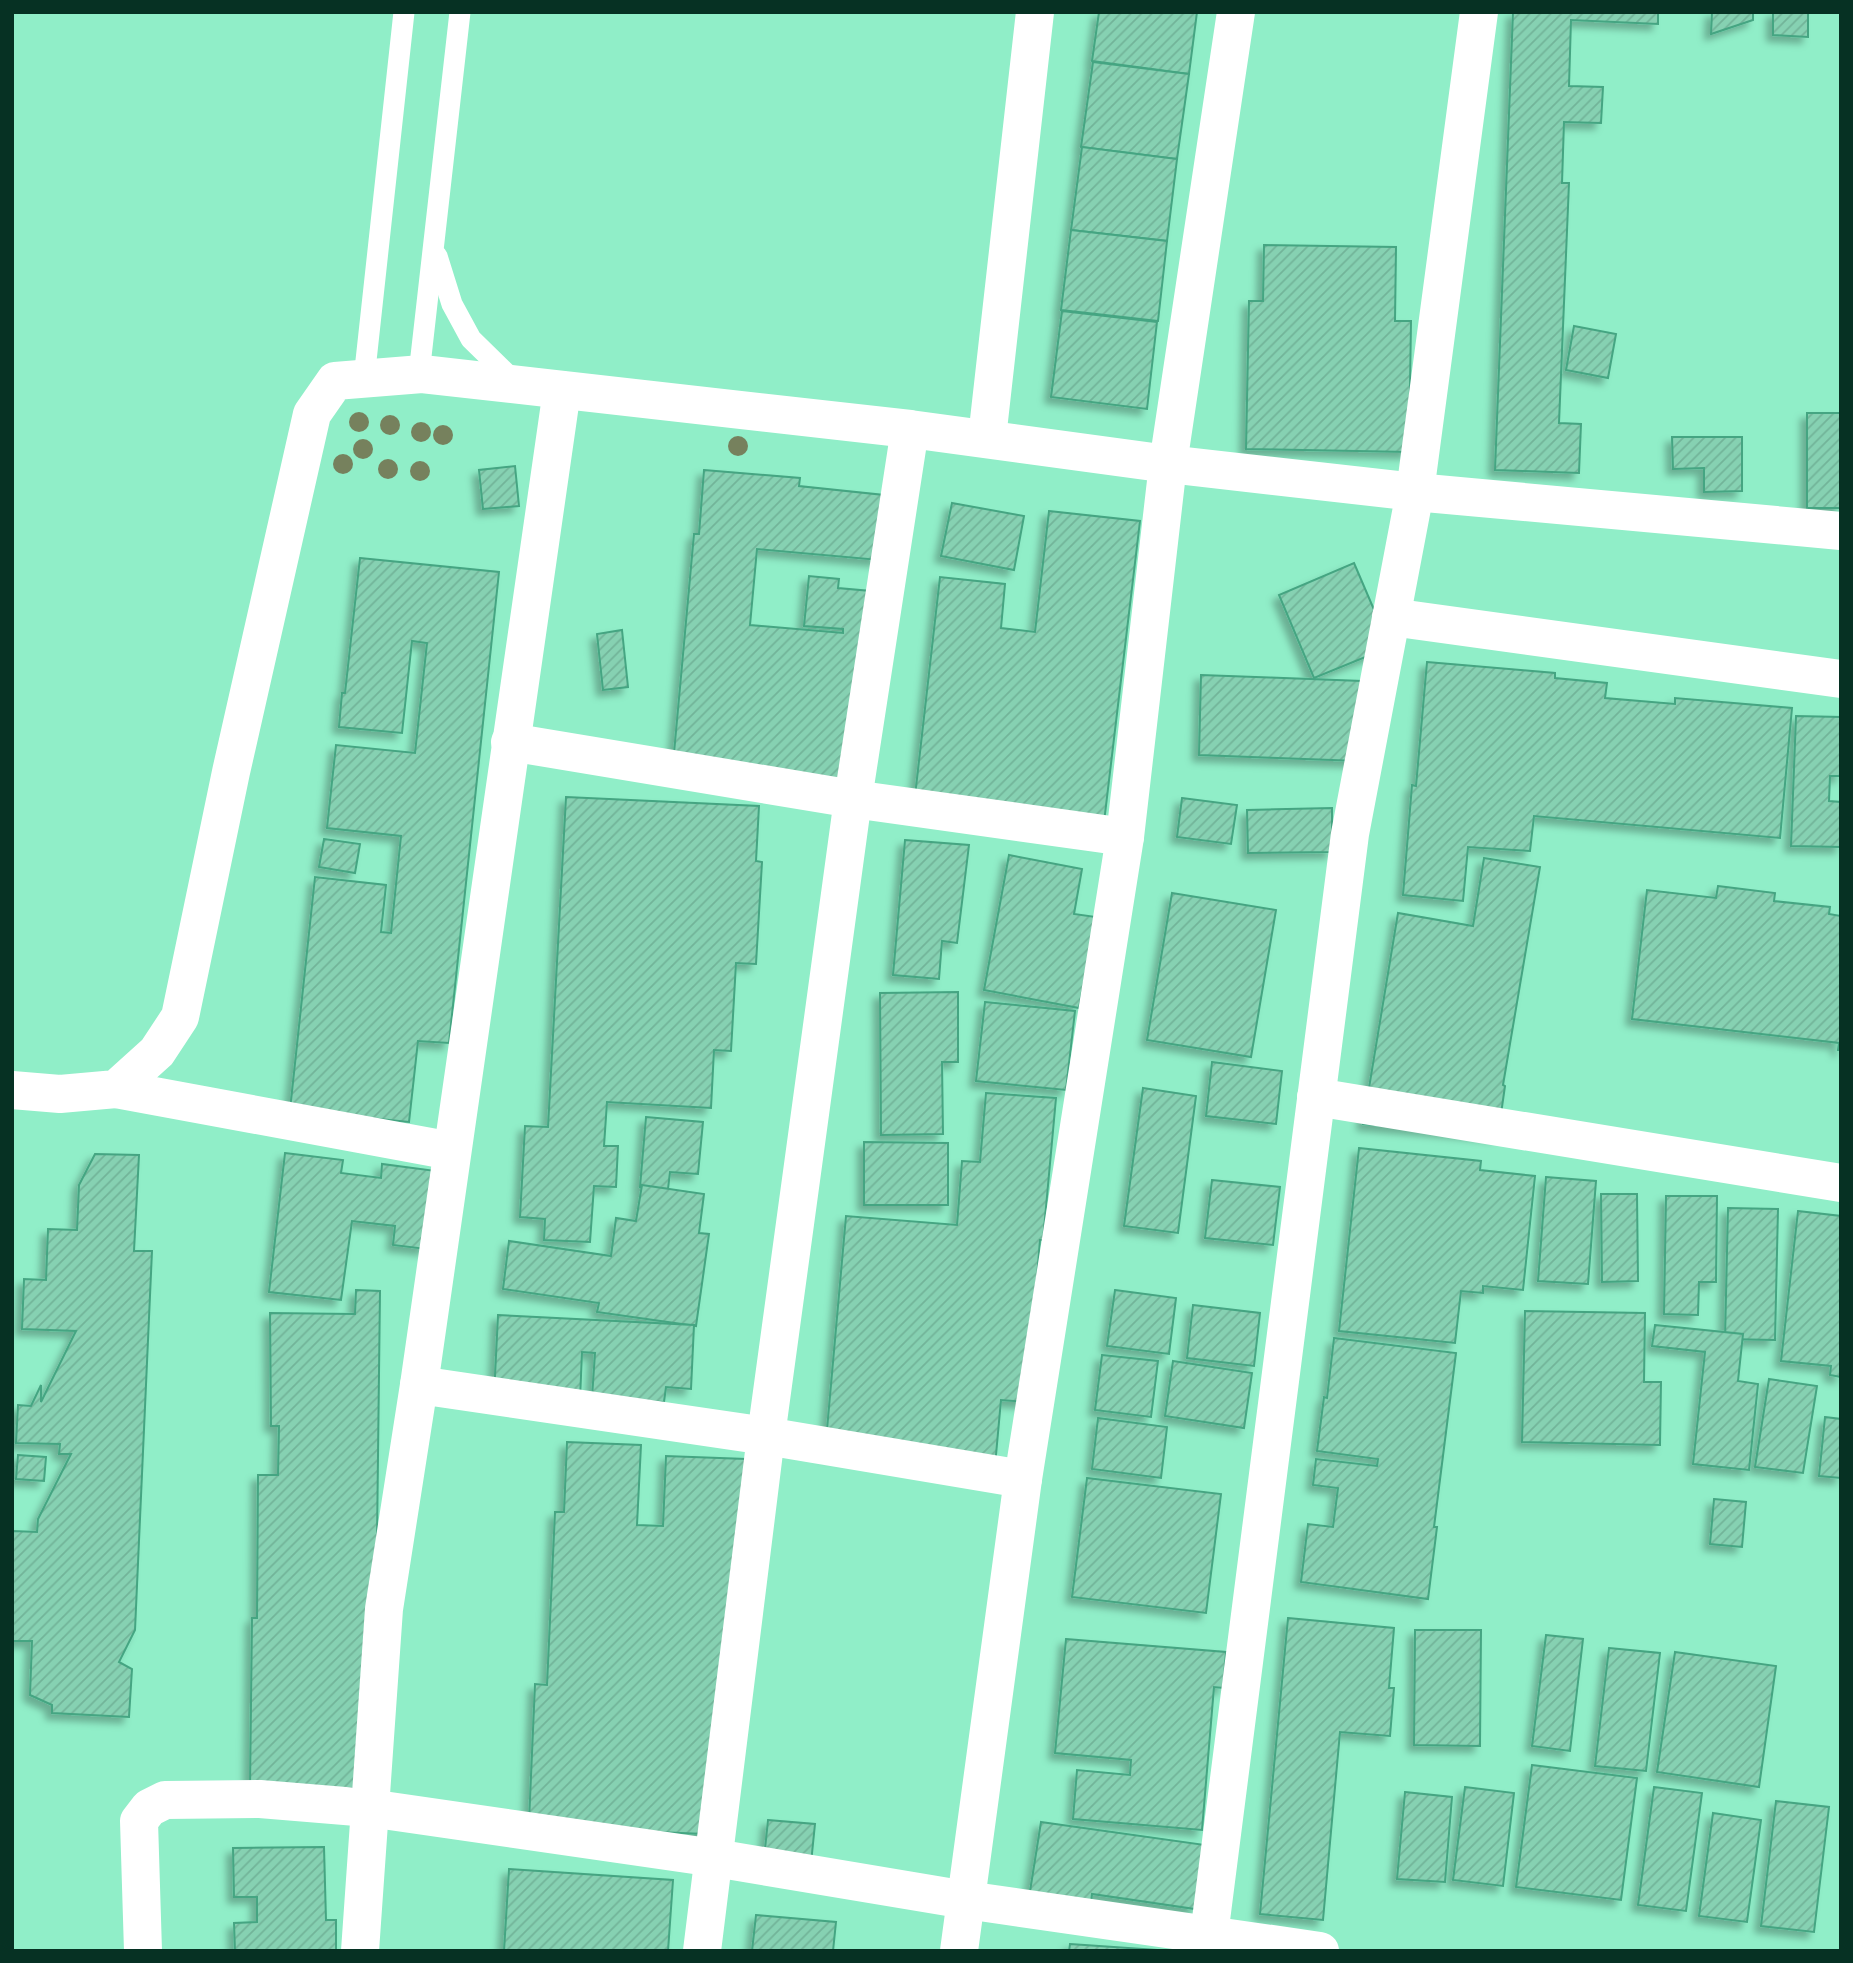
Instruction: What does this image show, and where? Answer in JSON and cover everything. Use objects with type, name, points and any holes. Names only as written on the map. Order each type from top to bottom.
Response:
[{"type":"street","points":[[987,438],[1035,12]]},
{"type":"street","points":[[959,1951],[1023,1479],[1125,837],[1168,464],[1236,12]]},
{"type":"street","points":[[1208,1942],[1350,834],[1415,492],[1479,12]]},
{"type":"street","points":[[116,1089],[157,1052],[180,1017],[231,772],[312,414],[335,381],[419,374],[987,438],[1168,464],[1415,492],[1841,531]]},
{"type":"street","points":[[360,1951],[384,1609],[419,1385],[562,390]]},
{"type":"street","points":[[702,1951],[766,1436],[853,799],[911,429]]},
{"type":"street","points":[[1391,617],[1841,679]]},
{"type":"street","points":[[510,742],[853,799],[1125,837]]},
{"type":"street","points":[[12,1090],[60,1094],[116,1089],[452,1151]]},
{"type":"street","points":[[1316,1097],[1841,1183]]},
{"type":"street","points":[[419,1385],[766,1436],[1023,1479]]},
{"type":"street","points":[[143,1951],[139,1821],[149,1808],[165,1800],[260,1799],[369,1808],[715,1858],[1208,1942],[1320,1951]]},
{"type":"lane","points":[[364,379],[404,12]]},
{"type":"lane","points":[[419,374],[460,12]]},
{"type":"lane","points":[[434,247],[452,304],[471,339],[517,384]]},
{"type":"building","points":[[1099,12],[1197,12],[1189,74],[1092,61]]},
{"type":"building","points":[[1513,12],[1658,12],[1658,24],[1571,20],[1569,86],[1603,87],[1601,123],[1564,122],[1562,183],[1569,183],[1559,423],[1581,424],[1579,473],[1495,470]]},
{"type":"building","points":[[1712,12],[1753,12],[1753,20],[1711,34]]},
{"type":"building","points":[[1773,12],[1808,12],[1808,37],[1773,35]]},
{"type":"building","points":[[1093,62],[1189,74],[1177,159],[1081,147]]},
{"type":"building","points":[[1082,147],[1177,159],[1167,241],[1071,230]]},
{"type":"building","points":[[1071,230],[1167,241],[1158,321],[1061,310]]},
{"type":"building","points":[[1264,245],[1396,247],[1395,321],[1411,321],[1409,452],[1246,449],[1249,301],[1263,301]]},
{"type":"building","points":[[1062,311],[1157,322],[1147,409],[1051,397]]},
{"type":"building","points":[[1574,326],[1616,334],[1608,378],[1566,370]]},
{"type":"building","points":[[1807,413],[1841,413],[1841,508],[1807,508]]},
{"type":"building","points":[[1672,437],[1742,437],[1742,491],[1704,492],[1704,468],[1673,469]]},
{"type":"building","points":[[515,466],[519,506],[483,509],[479,470]]},
{"type":"building","points":[[704,470],[800,478],[799,486],[884,495],[879,560],[757,549],[750,625],[843,633],[843,629],[804,626],[809,576],[839,579],[838,588],[882,592],[845,785],[673,764],[694,534],[699,534]]},
{"type":"building","points":[[952,503],[1024,516],[1014,570],[941,556]]},
{"type":"building","points":[[1049,511],[1140,521],[1102,839],[915,796],[940,577],[1005,584],[1001,628],[1035,632]]},
{"type":"building","points":[[360,558],[499,572],[449,1043],[418,1041],[409,1122],[290,1110],[315,877],[386,885],[381,932],[391,933],[401,836],[327,828],[336,745],[415,753],[427,643],[412,641],[402,733],[339,727]]},
{"type":"building","points":[[1354,563],[1390,647],[1314,678],[1279,595]]},
{"type":"building","points":[[622,630],[628,687],[603,690],[597,634]]},
{"type":"building","points":[[1427,662],[1555,673],[1555,678],[1607,683],[1605,698],[1675,704],[1675,698],[1792,708],[1780,838],[1534,816],[1530,851],[1468,847],[1463,901],[1403,895],[1412,785],[1416,786]]},
{"type":"building","points":[[1201,675],[1362,681],[1359,761],[1199,755]]},
{"type":"building","points":[[1796,716],[1841,717],[1841,776],[1830,776],[1829,801],[1841,802],[1841,847],[1791,846]]},
{"type":"building","points":[[566,797],[759,806],[756,861],[762,862],[756,964],[736,963],[731,1051],[714,1050],[711,1108],[607,1102],[604,1146],[618,1146],[616,1187],[594,1186],[590,1242],[544,1240],[545,1219],[520,1217],[525,1126],[548,1127]]},
{"type":"building","points":[[1182,798],[1237,805],[1231,844],[1177,837]]},
{"type":"building","points":[[1332,808],[1332,852],[1248,853],[1247,810]]},
{"type":"building","points":[[324,839],[360,844],[355,873],[319,867]]},
{"type":"building","points":[[905,840],[969,845],[957,943],[942,941],[939,979],[893,975]]},
{"type":"building","points":[[1009,855],[1082,869],[1074,914],[1096,917],[1079,1008],[984,990]]},
{"type":"building","points":[[1484,858],[1540,867],[1503,1085],[1498,1135],[1363,1124],[1398,913],[1473,926]]},
{"type":"building","points":[[1718,886],[1775,893],[1774,901],[1830,907],[1829,914],[1841,916],[1841,1050],[1838,1050],[1839,1043],[1632,1019],[1647,890],[1716,898]]},
{"type":"building","points":[[1172,893],[1276,910],[1251,1057],[1147,1040]]},
{"type":"building","points":[[958,992],[958,1062],[942,1062],[943,1134],[881,1135],[880,993]]},
{"type":"building","points":[[985,1002],[1075,1011],[1066,1090],[976,1081]]},
{"type":"building","points":[[1212,1062],[1282,1071],[1276,1124],[1206,1116]]},
{"type":"building","points":[[1143,1088],[1196,1096],[1178,1233],[1124,1226]]},
{"type":"building","points":[[986,1093],[1056,1098],[1043,1240],[1040,1240],[1027,1402],[1001,1400],[995,1466],[825,1452],[846,1216],[957,1225],[962,1161],[980,1162]]},
{"type":"building","points":[[646,1117],[703,1122],[698,1174],[670,1172],[668,1189],[640,1187]]},
{"type":"building","points":[[864,1142],[948,1143],[948,1205],[864,1205]]},
{"type":"building","points":[[1359,1148],[1481,1161],[1480,1170],[1535,1176],[1523,1290],[1483,1286],[1483,1293],[1461,1291],[1455,1343],[1339,1331]]},
{"type":"building","points":[[285,1153],[343,1160],[341,1173],[381,1178],[382,1164],[436,1171],[426,1249],[393,1245],[395,1226],[352,1221],[341,1300],[269,1292]]},
{"type":"building","points":[[95,1154],[139,1155],[134,1251],[152,1251],[135,1630],[119,1662],[132,1669],[129,1717],[52,1713],[52,1705],[30,1695],[32,1641],[12,1641],[13,1531],[37,1532],[38,1519],[71,1454],[59,1454],[60,1444],[16,1443],[18,1405],[31,1406],[41,1385],[41,1402],[76,1331],[22,1329],[24,1279],[46,1280],[48,1229],[77,1230],[79,1185]]},
{"type":"building","points":[[1546,1177],[1596,1181],[1588,1284],[1538,1281]]},
{"type":"building","points":[[1212,1180],[1280,1187],[1273,1245],[1205,1238]]},
{"type":"building","points":[[642,1185],[704,1194],[699,1233],[709,1234],[696,1326],[597,1312],[599,1303],[503,1289],[509,1241],[611,1256],[616,1218],[636,1221]]},
{"type":"building","points":[[1601,1194],[1637,1194],[1638,1281],[1602,1282]]},
{"type":"building","points":[[1666,1196],[1717,1196],[1716,1282],[1699,1282],[1698,1315],[1664,1314]]},
{"type":"building","points":[[1728,1208],[1778,1209],[1775,1340],[1725,1339]]},
{"type":"building","points":[[1798,1211],[1841,1216],[1841,1377],[1830,1375],[1831,1366],[1781,1361]]},
{"type":"building","points":[[356,1290],[380,1291],[374,1788],[250,1788],[252,1618],[257,1618],[258,1475],[278,1475],[279,1426],[271,1426],[270,1313],[355,1314]]},
{"type":"building","points":[[1115,1290],[1176,1298],[1169,1354],[1107,1346]]},
{"type":"building","points":[[1193,1305],[1260,1313],[1254,1366],[1187,1358]]},
{"type":"building","points":[[1525,1311],[1645,1313],[1644,1382],[1661,1382],[1660,1445],[1522,1442]]},
{"type":"building","points":[[498,1315],[694,1325],[691,1389],[666,1387],[664,1402],[592,1398],[595,1353],[582,1352],[580,1400],[494,1396]]},
{"type":"building","points":[[1655,1325],[1743,1334],[1738,1381],[1758,1384],[1749,1470],[1693,1464],[1705,1352],[1652,1346]]},
{"type":"building","points":[[1334,1338],[1456,1353],[1434,1527],[1437,1527],[1428,1599],[1301,1582],[1308,1524],[1333,1527],[1338,1488],[1313,1485],[1316,1459],[1377,1466],[1378,1459],[1317,1451]]},
{"type":"building","points":[[1102,1355],[1158,1361],[1151,1417],[1095,1410]]},
{"type":"building","points":[[1173,1361],[1252,1373],[1244,1428],[1165,1416]]},
{"type":"building","points":[[1769,1379],[1817,1386],[1803,1473],[1755,1467]]},
{"type":"building","points":[[1825,1417],[1841,1419],[1841,1478],[1819,1476]]},
{"type":"building","points":[[1098,1418],[1167,1427],[1161,1478],[1092,1469]]},
{"type":"building","points":[[567,1442],[641,1445],[637,1525],[663,1526],[666,1456],[746,1459],[728,1835],[610,1830],[529,1822],[535,1684],[547,1685],[555,1512],[564,1512]]},
{"type":"building","points":[[18,1455],[46,1457],[44,1481],[16,1479]]},
{"type":"building","points":[[1087,1478],[1221,1494],[1206,1613],[1072,1597]]},
{"type":"building","points":[[1714,1499],[1746,1502],[1742,1547],[1710,1544]]},
{"type":"building","points":[[1288,1618],[1394,1628],[1389,1688],[1394,1688],[1390,1736],[1340,1732],[1323,1920],[1260,1914]]},
{"type":"building","points":[[1415,1630],[1481,1630],[1480,1746],[1414,1745]]},
{"type":"building","points":[[1546,1635],[1583,1639],[1570,1751],[1532,1746]]},
{"type":"building","points":[[1066,1639],[1226,1652],[1223,1688],[1214,1687],[1202,1830],[1073,1819],[1077,1770],[1130,1775],[1131,1760],[1055,1753]]},
{"type":"building","points":[[1609,1648],[1660,1653],[1646,1771],[1595,1766]]},
{"type":"building","points":[[1675,1652],[1776,1666],[1759,1787],[1657,1772]]},
{"type":"building","points":[[1532,1765],[1637,1778],[1621,1900],[1516,1887]]},
{"type":"building","points":[[1465,1787],[1514,1793],[1503,1886],[1453,1880]]},
{"type":"building","points":[[1654,1787],[1702,1793],[1686,1911],[1638,1905]]},
{"type":"building","points":[[1405,1792],[1452,1797],[1445,1882],[1397,1879]]},
{"type":"building","points":[[1776,1801],[1829,1807],[1814,1932],[1761,1926]]},
{"type":"building","points":[[1713,1813],[1761,1820],[1747,1922],[1699,1916]]},
{"type":"building","points":[[768,1820],[815,1824],[811,1863],[764,1859]]},
{"type":"building","points":[[1041,1822],[1205,1845],[1195,1909],[1092,1894],[1090,1913],[1028,1904]]},
{"type":"building","points":[[324,1847],[326,1920],[336,1920],[336,1951],[235,1951],[234,1923],[257,1922],[257,1897],[234,1897],[233,1848]]},
{"type":"building","points":[[509,1869],[673,1880],[668,1951],[504,1951]]},
{"type":"building","points":[[756,1915],[836,1922],[833,1951],[752,1951]]},
{"type":"building","points":[[1070,1944],[1172,1951],[1069,1951]]}]
